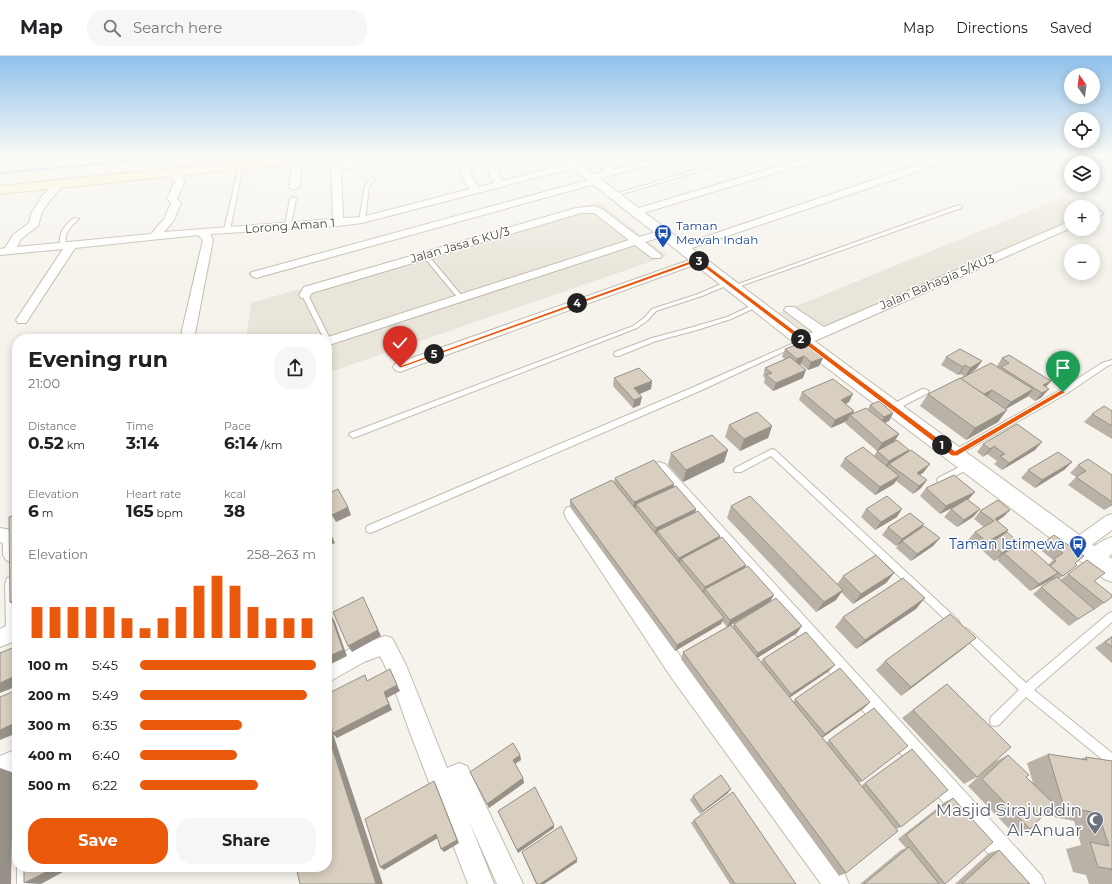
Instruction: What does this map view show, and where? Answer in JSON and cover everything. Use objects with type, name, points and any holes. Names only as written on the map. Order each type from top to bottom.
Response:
[{"type":"street","points":[[3,254],[17,237],[34,224],[37,212],[49,195]]},
{"type":"street","points":[[154,237],[169,220],[176,203],[172,199],[174,195]]},
{"type":"street","points":[[337,195],[338,223]]},
{"type":"street","name":"Lorong Aman 1","points":[[3,254],[200,232],[288,225],[338,223],[362,220],[463,195]]},
{"type":"street","points":[[256,274],[538,195]]},
{"type":"street","points":[[636,212],[694,195]]},
{"type":"street","points":[[682,248],[840,195]]},
{"type":"street","points":[[614,196],[803,341],[1112,572]]},
{"type":"street","name":"Jalan Jasa 6 KU/3","points":[[305,295],[308,290],[587,209],[598,211],[656,256]]},
{"type":"street","name":"Jalan Bahagia 5/KU3","points":[[803,341],[1064,227]]},
{"type":"street","points":[[188,334],[208,240],[206,236],[200,232]]},
{"type":"street","points":[[332,340],[460,297],[663,233]]},
{"type":"street","points":[[22,320],[67,246]]},
{"type":"street","points":[[400,367],[698,260]]},
{"type":"street","points":[[790,310],[822,332]]},
{"type":"street","points":[[658,467],[1032,884]]},
{"type":"street","points":[[572,513],[678,670],[836,884]]},
{"type":"street","points":[[1077,546],[1112,521]]},
{"type":"street","points":[[0,535],[11,536],[11,633]]},
{"type":"street","points":[[1093,558],[1112,544]]},
{"type":"street","points":[[332,670],[358,655],[385,645],[399,672],[420,730],[481,884]]},
{"type":"street","points":[[0,768],[12,762]]},
{"type":"street","points":[[443,785],[459,774],[510,884]]},
{"type":"lane","points":[[226,230],[234,195]]},
{"type":"lane","points":[[362,220],[366,195]]},
{"type":"lane","points":[[614,196],[619,195]]},
{"type":"lane","points":[[288,225],[293,199]]},
{"type":"lane","points":[[353,435],[634,327],[646,319],[654,310],[959,207]]},
{"type":"lane","points":[[67,246],[62,239],[64,230],[76,219]]},
{"type":"lane","points":[[425,255],[460,297]]},
{"type":"lane","name":"Jalan Jasa 6 KU/3","points":[[305,295],[324,334]]},
{"type":"lane","points":[[617,354],[654,339],[695,329],[730,318],[757,305]]},
{"type":"lane","points":[[370,529],[692,392],[803,341]]},
{"type":"lane","points":[[941,480],[962,460],[1104,365],[1112,362]]},
{"type":"lane","points":[[892,408],[925,391]]},
{"type":"lane","points":[[738,470],[772,452],[1026,690],[1112,760]]},
{"type":"lane","points":[[995,721],[1026,690],[1112,616]]},
{"type":"lane","points":[[23,872],[23,884]]},
{"type":"shaded area","points":[[1064,197],[1071,200],[1064,200],[1064,231],[816,340],[779,313]]},
{"type":"shaded area","points":[[600,202],[667,256],[332,371],[332,334],[247,334],[251,303]]},
{"type":"building","points":[[803,342],[823,358],[811,362],[804,356],[797,359],[785,349]]},
{"type":"building","points":[[960,349],[982,361],[970,368],[965,365],[963,367],[946,357]]},
{"type":"building","points":[[1009,355],[1051,381],[1043,385],[1049,389],[1042,393],[1001,367],[1009,363],[1002,358]]},
{"type":"building","points":[[790,357],[806,370],[776,383],[766,375],[772,373],[765,368]]},
{"type":"building","points":[[991,363],[1033,389],[1011,402],[992,390],[984,394],[960,379]]},
{"type":"building","points":[[639,368],[652,381],[634,388],[642,397],[634,400],[614,378]]},
{"type":"building","points":[[960,378],[1007,410],[975,428],[928,394]]},
{"type":"building","points":[[833,379],[853,394],[841,400],[854,411],[835,420],[802,392]]},
{"type":"building","points":[[879,401],[893,413],[884,417],[870,405]]},
{"type":"building","points":[[1104,406],[1112,411],[1112,426],[1092,414]]},
{"type":"building","points":[[866,408],[899,434],[882,443],[850,415]]},
{"type":"building","points":[[757,412],[772,426],[744,439],[729,425]]},
{"type":"building","points":[[1017,424],[1042,442],[1009,463],[1000,456],[1005,454],[994,446],[990,449],[983,444]]},
{"type":"building","points":[[712,435],[728,450],[686,470],[671,453]]},
{"type":"building","points":[[897,440],[909,450],[889,461],[877,451]]},
{"type":"building","points":[[863,447],[899,476],[880,487],[845,458]]},
{"type":"building","points":[[911,450],[930,464],[917,473],[927,480],[919,486],[889,464]]},
{"type":"building","points":[[1058,452],[1072,462],[1042,480],[1028,470]]},
{"type":"building","points":[[1088,459],[1112,475],[1112,502],[1076,477],[1086,471],[1078,465]]},
{"type":"building","points":[[654,460],[674,484],[634,502],[615,478]]},
{"type":"building","points":[[954,475],[975,492],[946,506],[926,488]]},
{"type":"building","points":[[612,480],[724,618],[677,645],[570,500]]},
{"type":"building","points":[[676,486],[696,509],[656,528],[636,504]]},
{"type":"building","points":[[338,489],[348,507],[332,515],[332,492]]},
{"type":"building","points":[[750,496],[843,590],[824,602],[731,506]]},
{"type":"building","points":[[887,496],[902,509],[881,522],[866,509]]},
{"type":"building","points":[[967,499],[980,509],[964,520],[951,509]]},
{"type":"building","points":[[998,500],[1010,510],[995,519],[1008,530],[987,542],[975,532],[994,521],[980,511]]},
{"type":"building","points":[[698,511],[720,536],[679,558],[657,531]]},
{"type":"building","points":[[910,513],[924,524],[902,539],[888,527]]},
{"type":"building","points":[[12,516],[12,601],[10,602],[9,517]]},
{"type":"building","points":[[924,526],[940,538],[917,554],[902,541]]},
{"type":"building","points":[[1007,532],[1019,543],[1002,553],[990,543]]},
{"type":"building","points":[[1054,535],[1084,556],[1075,563],[1077,565],[1063,576],[1050,566],[1056,561],[1054,559],[1063,553],[1046,541]]},
{"type":"building","points":[[722,537],[746,565],[705,587],[681,559]]},
{"type":"building","points":[[1024,543],[1058,573],[1039,584],[1004,553]]},
{"type":"building","points":[[876,555],[894,573],[861,594],[843,576]]},
{"type":"building","points":[[1087,560],[1105,573],[1094,581],[1112,595],[1112,597],[1104,603],[1068,574]]},
{"type":"building","points":[[748,566],[774,595],[730,620],[705,589]]},
{"type":"building","points":[[1057,577],[1094,609],[1078,619],[1041,587]]},
{"type":"building","points":[[903,578],[925,598],[865,640],[843,617]]},
{"type":"building","points":[[363,597],[378,630],[348,646],[333,612]]},
{"type":"building","points":[[776,598],[802,626],[758,653],[734,624]]},
{"type":"building","points":[[950,614],[976,638],[911,687],[885,661]]},
{"type":"building","points":[[332,618],[343,650],[332,655]]},
{"type":"building","points":[[731,625],[898,831],[846,873],[683,652]]},
{"type":"building","points":[[806,632],[835,665],[791,694],[763,659]]},
{"type":"building","points":[[1112,637],[1112,647],[1105,642]]},
{"type":"building","points":[[12,648],[12,677],[0,683],[0,653]]},
{"type":"building","points":[[840,668],[870,702],[825,734],[795,699]]},
{"type":"building","points":[[390,669],[397,685],[384,692],[389,704],[333,733],[332,692],[365,675],[367,681]]},
{"type":"building","points":[[947,684],[1011,747],[977,777],[913,710]]},
{"type":"building","points":[[12,692],[12,724],[0,730],[0,697]]},
{"type":"building","points":[[874,708],[908,746],[862,781],[829,740]]},
{"type":"building","points":[[513,743],[520,755],[513,760],[523,778],[487,804],[470,772]]},
{"type":"building","points":[[332,748],[376,884],[300,884],[297,872],[332,872]]},
{"type":"building","points":[[912,749],[948,790],[901,827],[865,783]]},
{"type":"building","points":[[1048,754],[1087,760],[1086,757],[1112,761],[1112,871],[1111,869],[1098,867],[1090,842],[1109,846],[1098,813],[1064,807]]},
{"type":"building","points":[[1008,755],[1029,775],[1026,777],[1054,804],[1030,829],[982,779]]},
{"type":"building","points":[[721,775],[731,789],[703,811],[693,796]]},
{"type":"building","points":[[434,781],[457,840],[441,849],[436,834],[380,867],[365,819]]},
{"type":"building","points":[[535,787],[554,825],[517,850],[498,811]]},
{"type":"building","points":[[733,792],[796,884],[735,884],[694,820]]},
{"type":"building","points":[[953,798],[993,842],[945,884],[906,835]]},
{"type":"building","points":[[561,826],[577,859],[540,884],[537,884],[522,852]]},
{"type":"building","points":[[909,847],[939,884],[864,884]]},
{"type":"building","points":[[999,850],[1030,884],[962,884]]},
{"type":"building","points":[[24,872],[46,872],[24,883]]},
{"type":"place","name":"Taman Mewah Indah","points":[[663,248]]},
{"type":"place","name":"Taman Istimewa","points":[[1078,559]]},
{"type":"place","name":"Masjid Sirajuddin Al-Anuar","points":[[1095,835]]},
{"type":"route","points":[[400,367],[541,315],[698,260],[954,454],[1063,392]]}]
